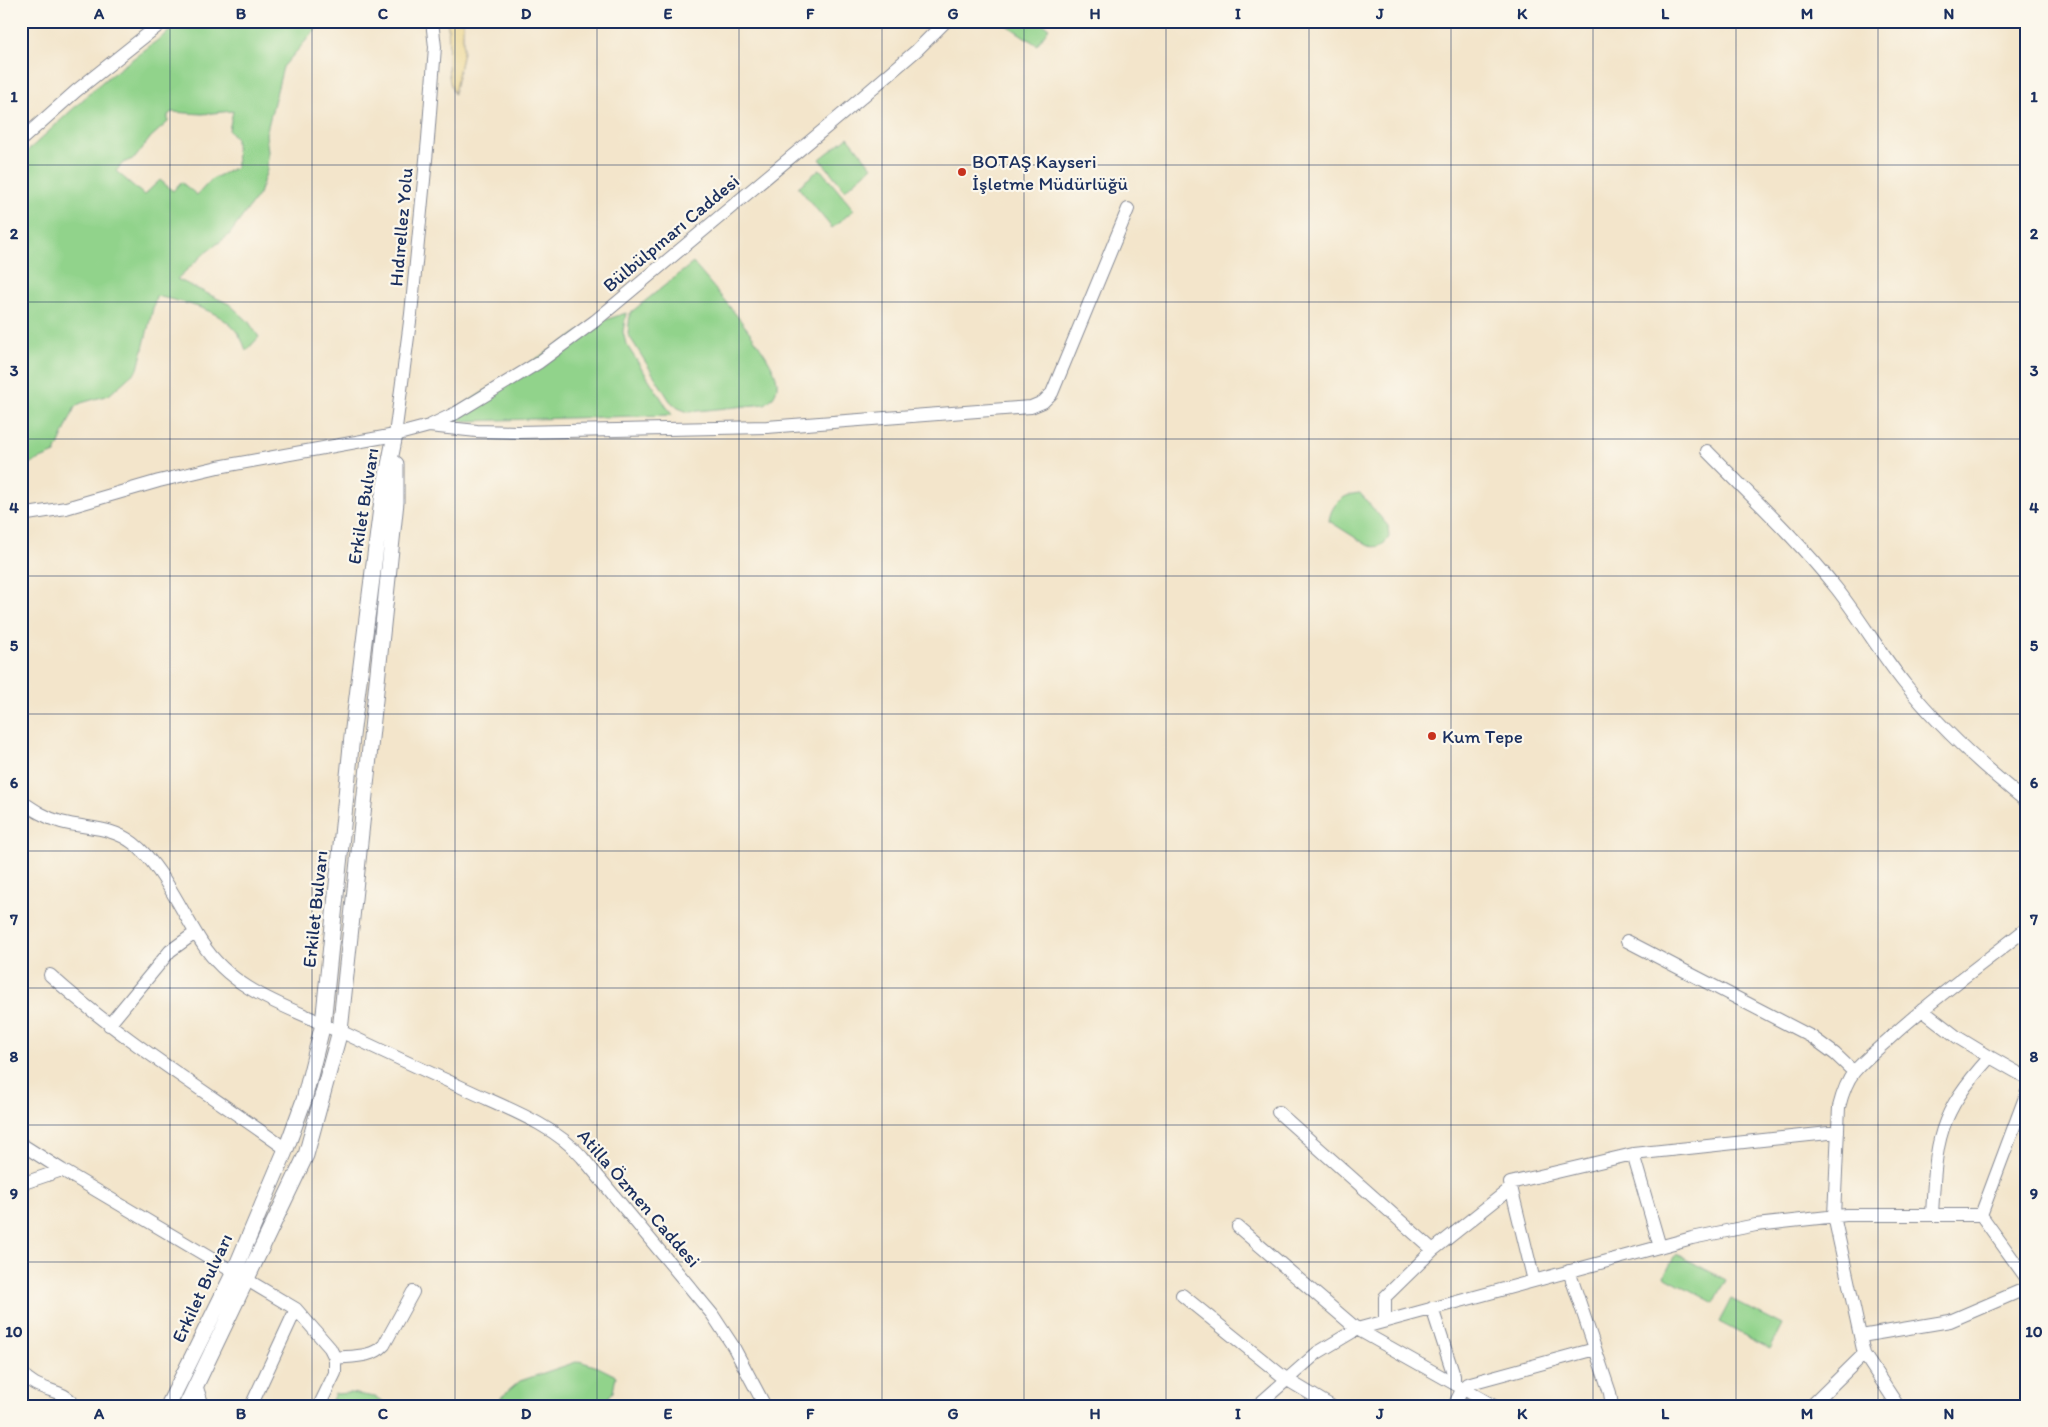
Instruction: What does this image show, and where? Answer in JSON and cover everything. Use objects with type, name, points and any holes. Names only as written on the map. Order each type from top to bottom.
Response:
[{"type":"main road","name":"Erkilet Bulvarı","points":[[168,1406],[234,1272],[286,1149],[304,1100],[323,1024],[352,736],[382,500],[396,435]]},
{"type":"main road","name":"Erkilet Bulvarı","points":[[186,1406],[248,1280],[306,1155],[340,1032],[396,502],[396,435]]},
{"type":"street","points":[[21,140],[76,91],[164,21]]},
{"type":"street","name":"Hıdırellez Yolu","points":[[396,435],[411,314],[428,139],[435,47],[432,21]]},
{"type":"street","name":"Bülbülpınarı Caddesi","points":[[21,515],[66,508],[159,481],[218,467],[396,435],[429,426],[456,413],[510,381],[580,333],[917,50],[946,21]]},
{"type":"street","points":[[429,426],[477,431],[516,432],[767,427],[1031,407],[1044,402],[1052,393],[1128,209]]},
{"type":"street","points":[[1707,451],[1826,576],[1888,662],[1933,718],[1973,758],[2027,802]]},
{"type":"street","name":"Atilla Özmen Caddesi","points":[[21,801],[47,818],[109,830],[133,843],[153,864],[195,933],[215,960],[239,982],[278,1005],[489,1100],[553,1132],[568,1142],[712,1314],[730,1340],[765,1406]]},
{"type":"street","points":[[1898,1406],[1864,1354],[1834,1216],[1841,1098],[1854,1072],[1922,1010],[2027,928]]},
{"type":"street","points":[[110,1025],[170,951],[195,933]]},
{"type":"street","points":[[1627,941],[1812,1037],[1835,1054],[1854,1072]]},
{"type":"street","points":[[50,975],[110,1025],[286,1149]]},
{"type":"street","points":[[1922,1010],[1951,1032],[2027,1078]]},
{"type":"street","points":[[1932,1215],[1934,1165],[1943,1125],[1963,1088],[1990,1057]]},
{"type":"street","points":[[1981,1215],[2026,1099]]},
{"type":"street","points":[[1278,1112],[1433,1250]]},
{"type":"street","points":[[1534,1280],[1510,1183],[1633,1154],[1838,1132]]},
{"type":"street","points":[[21,1144],[296,1309],[330,1348],[335,1358],[335,1373],[319,1406]]},
{"type":"street","points":[[1633,1154],[1660,1247]]},
{"type":"street","points":[[21,1184],[62,1170]]},
{"type":"street","points":[[1385,1321],[1385,1297],[1433,1250],[1511,1188]]},
{"type":"street","points":[[1257,1406],[1317,1352],[1357,1329],[1534,1280],[1748,1226],[1834,1216],[1876,1214],[1981,1215]]},
{"type":"street","points":[[1981,1215],[2027,1279]]},
{"type":"street","points":[[1238,1227],[1357,1329],[1494,1406]]},
{"type":"street","points":[[1569,1271],[1614,1405]]},
{"type":"street","points":[[1860,1336],[1950,1321],[2027,1288]]},
{"type":"street","points":[[335,1358],[370,1354],[381,1348],[413,1292]]},
{"type":"street","points":[[1182,1296],[1286,1379],[1331,1406]]},
{"type":"street","points":[[1432,1308],[1458,1386],[1454,1406]]},
{"type":"street","points":[[251,1406],[296,1309]]},
{"type":"street","points":[[1458,1386],[1595,1349]]},
{"type":"street","points":[[1811,1406],[1864,1354]]},
{"type":"street","points":[[21,1372],[37,1386],[67,1396],[75,1406]]},
{"type":"street","points":[[196,1385],[203,1406]]},
{"type":"green space","points":[[183,21],[323,21],[283,67],[266,134],[267,170],[259,194],[229,235],[205,253],[177,279],[229,304],[248,321],[259,337],[246,351],[241,338],[233,327],[222,319],[210,312],[183,302],[156,296],[138,369],[109,395],[81,403],[75,407],[55,453],[21,467],[21,157],[102,82]],"holes":[[[233,111],[229,130],[236,139],[237,167],[212,179],[197,195],[181,182],[173,191],[160,180],[144,195],[116,171],[123,163],[135,158],[151,137],[168,122],[168,115],[172,112],[202,114]]]},
{"type":"green space","points":[[1007,21],[1039,21],[1049,28],[1037,45],[1005,24]]},
{"type":"green space","points":[[848,137],[872,167],[845,190],[820,159]]},
{"type":"green space","points":[[820,169],[854,210],[832,228],[798,187]]},
{"type":"green space","points":[[693,263],[755,339],[774,370],[777,389],[773,397],[765,404],[688,412],[678,408],[670,401],[628,334],[630,313]]},
{"type":"green space","points":[[626,313],[623,332],[626,344],[672,415],[466,421],[444,417],[590,325]]},
{"type":"green space","points":[[1360,493],[1388,526],[1389,537],[1380,546],[1367,545],[1329,521],[1332,510],[1339,501],[1348,495]]},
{"type":"green space","points":[[1676,1254],[1726,1280],[1714,1303],[1664,1276]]},
{"type":"green space","points":[[1731,1299],[1782,1325],[1770,1349],[1719,1322]]},
{"type":"green space","points":[[579,1361],[598,1367],[616,1376],[613,1392],[601,1406],[491,1406],[520,1381]]},
{"type":"green space","points":[[351,1393],[375,1397],[391,1406],[329,1406],[335,1394]]},
{"type":"sand","points":[[447,21],[463,21],[463,52],[454,94],[448,67],[449,40]]},
{"type":"place","name":"BOTAŞ Kayseri İşletme Müdürlüğü","points":[[962,172]]},
{"type":"place","name":"Kum Tepe","points":[[1432,736]]}]
